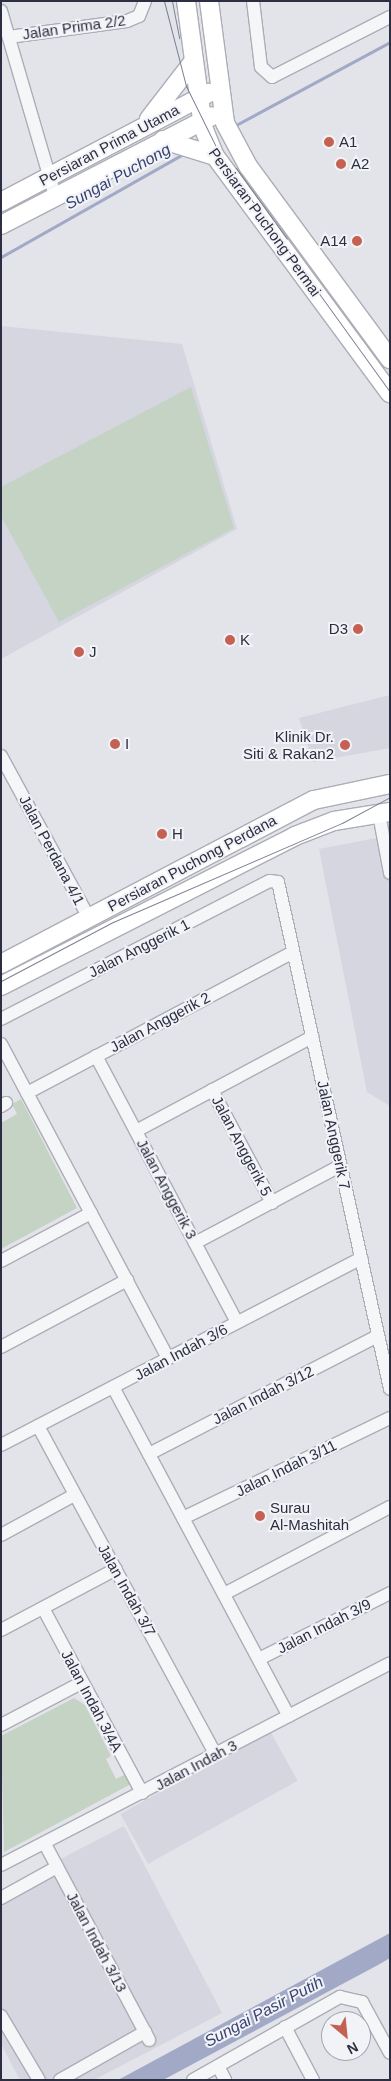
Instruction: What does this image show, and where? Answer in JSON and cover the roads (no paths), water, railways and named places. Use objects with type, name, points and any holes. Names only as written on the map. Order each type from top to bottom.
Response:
[{"type":"main road","name":"Persiaran Puchong Permai","points":[[186,1],[203,127],[215,156],[390,393]]},
{"type":"main road","name":"Persiaran Puchong Permai","points":[[209,1],[223,117],[248,166],[390,359]]},
{"type":"main road","points":[[140,128],[193,62]]},
{"type":"main road","name":"Persiaran Prima Utama","points":[[1,202],[218,88]]},
{"type":"main road","name":"Persiaran Prima Utama","points":[[1,225],[163,140],[203,127],[223,117]]},
{"type":"main road","points":[[163,140],[215,156]]},
{"type":"main road","name":"Persiaran Puchong Perdana","points":[[1,964],[314,800],[390,784]]},
{"type":"main road","name":"Persiaran Puchong Perdana","points":[[1,986],[295,836],[334,821],[384,813]]},
{"type":"street","name":"Jalan Prima 2/2","points":[[9,37],[139,16],[145,1]]},
{"type":"street","points":[[253,1],[261,67],[272,77],[390,17]]},
{"type":"street","points":[[1,11],[55,196]]},
{"type":"street","name":"Jalan Perdana 4/1","points":[[1,756],[89,918]]},
{"type":"street","points":[[384,813],[390,873]]},
{"type":"street","name":"Jalan Anggerik 1","points":[[1,1019],[270,881],[278,882]]},
{"type":"street","name":"Jalan Anggerik 7","points":[[278,882],[390,1389]]},
{"type":"street","name":"Jalan Anggerik 2","points":[[27,1093],[293,952]]},
{"type":"street","points":[[136,1131],[312,1037]]},
{"type":"street","points":[[1,1044],[168,1358]]},
{"type":"street","name":"Jalan Anggerik 3","points":[[96,1056],[237,1322]]},
{"type":"street","name":"Jalan Anggerik 5","points":[[212,1090],[272,1203]]},
{"type":"street","points":[[195,1244],[340,1166]]},
{"type":"street","points":[[1,1261],[91,1213]]},
{"type":"street","name":"Jalan Indah 3/6","points":[[1,1445],[361,1258]]},
{"type":"street","points":[[1,1347],[127,1280]]},
{"type":"street","name":"Jalan Indah 3/12","points":[[149,1454],[378,1336]]},
{"type":"street","points":[[113,1387],[289,1716]]},
{"type":"street","name":"Jalan Indah 3/11","points":[[183,1518],[390,1418]]},
{"type":"street","name":"Jalan Indah 3/7","points":[[38,1426],[215,1754]]},
{"type":"street","points":[[1,1535],[74,1495]]},
{"type":"street","points":[[224,1594],[390,1507]]},
{"type":"street","points":[[1,1630],[116,1569]]},
{"type":"street","name":"Jalan Indah 3/9","points":[[259,1659],[390,1593]]},
{"type":"street","name":"Jalan Indah 3/4A","points":[[43,1608],[81,1683],[142,1793]]},
{"type":"street","name":"Jalan Indah 3","points":[[1,1865],[45,1844],[390,1663]]},
{"type":"street","points":[[1,1724],[81,1683]]},
{"type":"street","name":"Jalan Indah 3/13","points":[[45,1844],[147,2036],[60,2080]]},
{"type":"street","points":[[1,1898],[57,1867]]},
{"type":"street","points":[[193,2080],[285,2026],[340,1997],[353,1998],[362,2002],[390,2053]]},
{"type":"street","points":[[1,2016],[39,2080]]},
{"type":"street","points":[[285,2026],[313,2080]]},
{"type":"street","points":[[218,2066],[225,2080]]},
{"type":"water","name":"Sungai Pasir Putih","points":[[390,1933],[390,1958],[378,1965],[163,2080],[118,2080]]},
{"type":"waterway","points":[[234,126],[390,42]]},
{"type":"waterway","name":"Sungai Puchong","points":[[1,257],[185,153]]},
{"type":"tram line","points":[[164,1],[186,86],[222,159],[390,392]]},
{"type":"tram line","points":[[172,1],[179,38]]},
{"type":"tram line","points":[[236,168],[287,239]]},
{"type":"tram line","points":[[1,981],[113,922],[342,823],[390,797]]},
{"type":"place","name":"A1","points":[[329,142]]},
{"type":"place","name":"A2","points":[[341,164]]},
{"type":"place","name":"A14","points":[[357,241]]},
{"type":"place","name":"D3","points":[[358,629]]},
{"type":"place","name":"K","points":[[230,640]]},
{"type":"place","name":"J","points":[[79,652]]},
{"type":"place","name":"I","points":[[115,744]]},
{"type":"place","name":"Klinik Dr. Siti & Rakan2","points":[[345,745]]},
{"type":"place","name":"H","points":[[162,834]]},
{"type":"place","name":"Surau Al-Mashitah","points":[[260,1516]]}]
